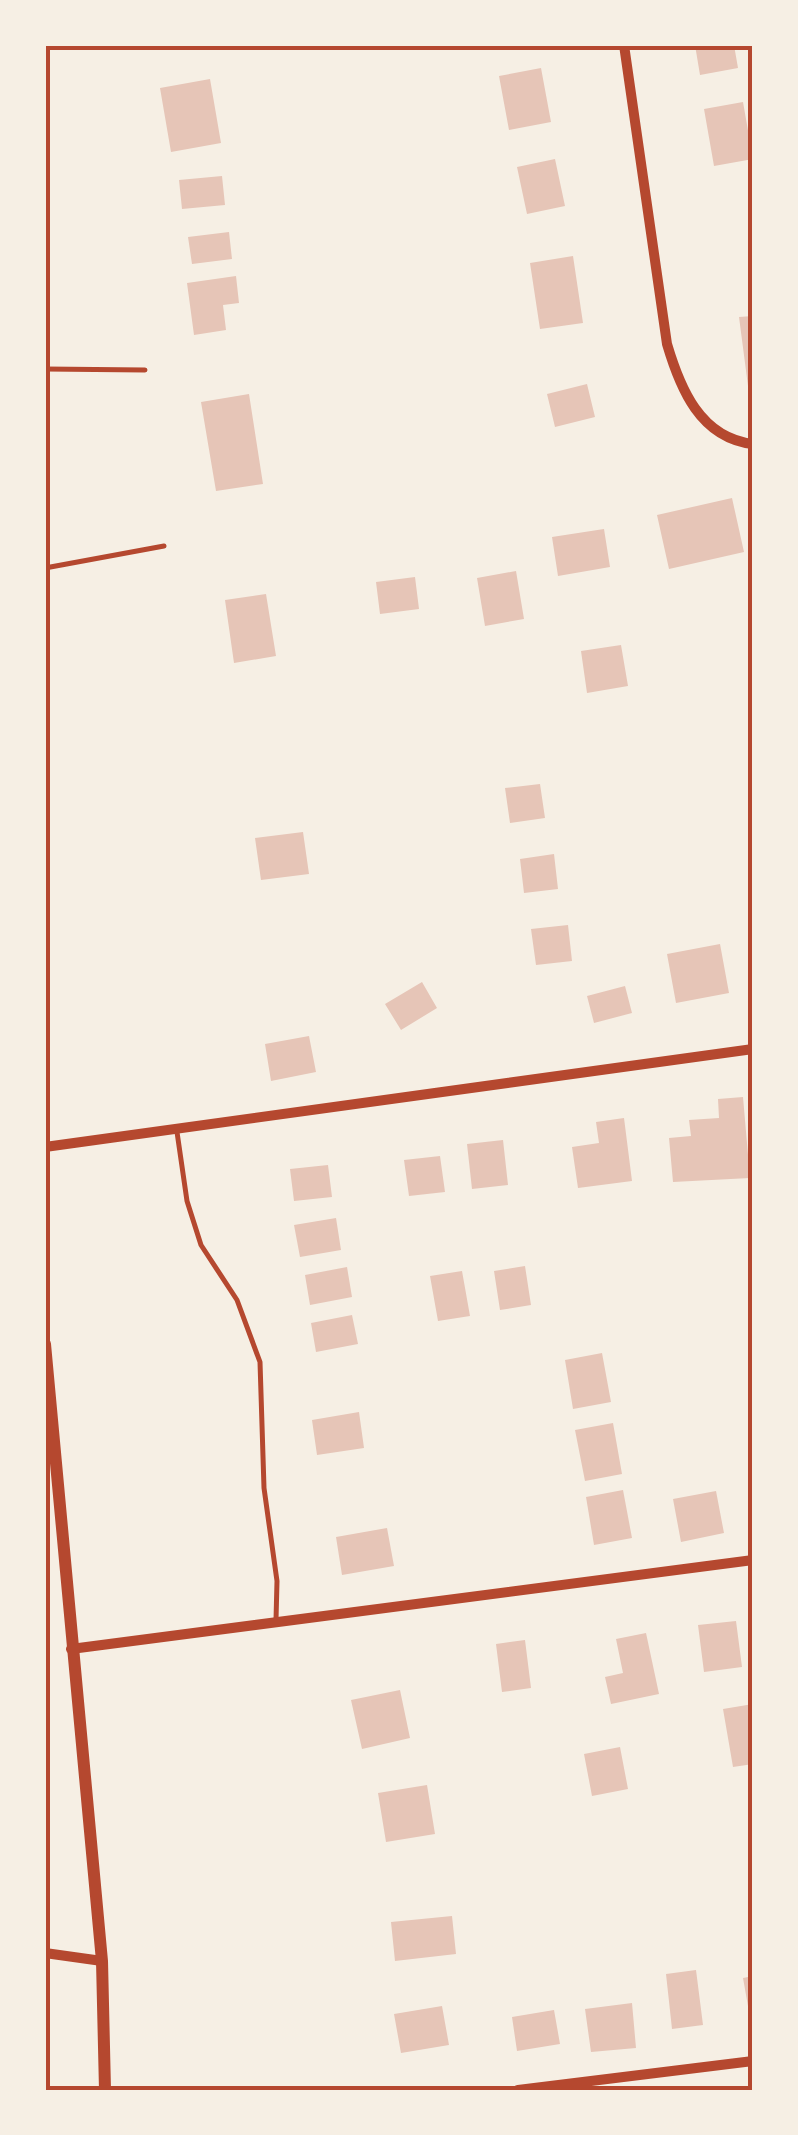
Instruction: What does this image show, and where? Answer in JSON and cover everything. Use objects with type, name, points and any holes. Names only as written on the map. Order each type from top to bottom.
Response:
[{"type":"street","points":[[624,45],[667,344],[681,389],[709,426],[753,444]]},
{"type":"street","points":[[45,1147],[177,1132],[753,1048]]},
{"type":"street","points":[[45,1344],[102,1961],[105,2090]]},
{"type":"street","points":[[71,1648],[753,1560]]},
{"type":"street","points":[[45,1953],[102,1961]]},
{"type":"street","points":[[518,2090],[753,2061]]},
{"type":"lane","points":[[45,369],[145,370]]},
{"type":"lane","points":[[45,568],[164,546]]},
{"type":"lane","points":[[177,1132],[187,1201],[201,1245],[237,1300],[260,1362],[264,1488],[278,1581],[276,1622]]},
{"type":"building","points":[[695,45],[734,45],[738,68],[700,75]]},
{"type":"building","points":[[541,68],[551,122],[509,130],[499,76]]},
{"type":"building","points":[[210,79],[221,143],[171,152],[160,88]]},
{"type":"building","points":[[743,102],[753,159],[714,166],[704,109]]},
{"type":"building","points":[[555,159],[565,206],[527,214],[517,167]]},
{"type":"building","points":[[222,176],[225,205],[182,209],[179,180]]},
{"type":"building","points":[[229,232],[232,259],[192,264],[188,237]]},
{"type":"building","points":[[573,256],[583,323],[540,329],[530,263]]},
{"type":"building","points":[[236,276],[239,303],[223,305],[226,330],[194,335],[187,283]]},
{"type":"building","points":[[753,316],[753,409],[751,409],[739,317]]},
{"type":"building","points":[[587,384],[595,417],[555,427],[547,394]]},
{"type":"building","points":[[249,394],[263,484],[216,491],[201,402]]},
{"type":"building","points":[[732,498],[744,552],[669,569],[657,515]]},
{"type":"building","points":[[604,529],[610,567],[558,576],[552,537]]},
{"type":"building","points":[[516,571],[524,619],[485,626],[477,578]]},
{"type":"building","points":[[415,577],[419,609],[380,614],[376,582]]},
{"type":"building","points":[[266,594],[276,656],[234,663],[225,600]]},
{"type":"building","points":[[621,645],[628,686],[587,693],[581,651]]},
{"type":"building","points":[[540,784],[545,818],[510,823],[505,788]]},
{"type":"building","points":[[303,832],[309,874],[261,880],[255,838]]},
{"type":"building","points":[[554,854],[558,889],[524,893],[520,859]]},
{"type":"building","points":[[568,925],[572,961],[536,965],[531,929]]},
{"type":"building","points":[[720,944],[729,993],[676,1003],[667,954]]},
{"type":"building","points":[[422,982],[437,1008],[401,1030],[385,1004]]},
{"type":"building","points":[[625,986],[632,1013],[594,1023],[587,996]]},
{"type":"building","points":[[309,1036],[316,1072],[271,1081],[265,1044]]},
{"type":"building","points":[[743,1097],[750,1178],[673,1182],[669,1138],[691,1136],[689,1120],[719,1118],[718,1099]]},
{"type":"building","points":[[624,1118],[632,1181],[578,1188],[572,1147],[599,1143],[596,1122]]},
{"type":"building","points":[[503,1140],[508,1185],[472,1189],[467,1144]]},
{"type":"building","points":[[440,1156],[445,1192],[409,1196],[404,1160]]},
{"type":"building","points":[[328,1165],[332,1197],[294,1201],[290,1169]]},
{"type":"building","points":[[336,1218],[341,1250],[300,1257],[294,1225]]},
{"type":"building","points":[[525,1266],[531,1305],[500,1310],[494,1271]]},
{"type":"building","points":[[347,1267],[352,1297],[310,1305],[305,1275]]},
{"type":"building","points":[[462,1271],[470,1316],[438,1321],[430,1276]]},
{"type":"building","points":[[352,1315],[358,1344],[316,1352],[311,1323]]},
{"type":"building","points":[[602,1353],[611,1402],[573,1409],[565,1360]]},
{"type":"building","points":[[359,1412],[364,1448],[317,1455],[312,1420]]},
{"type":"building","points":[[613,1423],[622,1474],[585,1481],[575,1430]]},
{"type":"building","points":[[623,1490],[632,1538],[594,1545],[586,1497]]},
{"type":"building","points":[[716,1491],[724,1533],[681,1542],[673,1499]]},
{"type":"building","points":[[387,1528],[394,1566],[342,1575],[336,1537]]},
{"type":"building","points":[[736,1621],[742,1667],[704,1672],[698,1625]]},
{"type":"building","points":[[646,1633],[659,1694],[611,1704],[605,1677],[623,1673],[616,1639]]},
{"type":"building","points":[[525,1640],[531,1688],[502,1692],[496,1644]]},
{"type":"building","points":[[400,1690],[410,1738],[362,1749],[351,1700]]},
{"type":"building","points":[[753,1704],[753,1764],[733,1767],[723,1709]]},
{"type":"building","points":[[620,1747],[628,1789],[592,1796],[584,1754]]},
{"type":"building","points":[[427,1785],[435,1834],[386,1842],[378,1793]]},
{"type":"building","points":[[452,1916],[456,1954],[395,1961],[391,1922]]},
{"type":"building","points":[[696,1970],[703,2025],[672,2029],[666,1974]]},
{"type":"building","points":[[753,1976],[753,2023],[751,2023],[743,1978]]},
{"type":"building","points":[[632,2003],[636,2048],[591,2052],[585,2009]]},
{"type":"building","points":[[442,2006],[449,2045],[401,2053],[394,2014]]},
{"type":"building","points":[[554,2010],[560,2044],[517,2051],[512,2017]]}]
